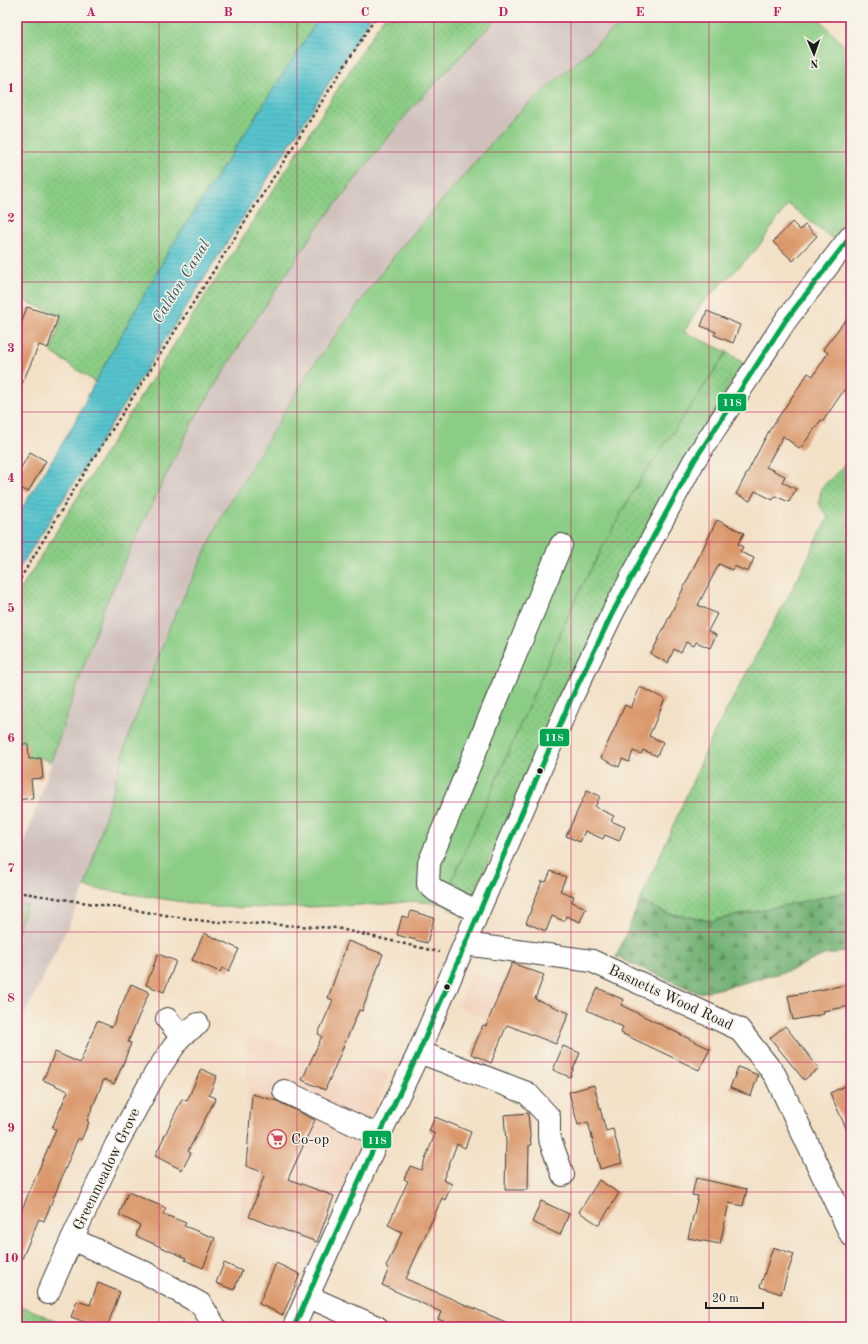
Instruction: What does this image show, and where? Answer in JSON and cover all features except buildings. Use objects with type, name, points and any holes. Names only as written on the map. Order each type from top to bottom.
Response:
[{"type":"main road","points":[[294,1327],[309,1297],[378,1136],[419,1052],[570,701],[612,612],[694,461],[786,320],[851,236]]},
{"type":"main road","points":[[478,912],[436,892],[428,884],[429,863],[561,545]]},
{"type":"main road","name":"Basnetts Wood Road","points":[[462,950],[592,961],[739,1029],[775,1075],[850,1230]]},
{"type":"main road","name":"Greenmeadow Grove","points":[[167,1019],[190,1030],[155,1074],[116,1145],[72,1239],[146,1273],[201,1304],[215,1327]]},
{"type":"main road","points":[[419,1052],[527,1093],[549,1117],[549,1137],[563,1175]]},
{"type":"main road","points":[[284,1092],[378,1136]]},
{"type":"main road","points":[[48,1293],[72,1239]]},
{"type":"main road","points":[[309,1297],[377,1327]]},
{"type":"path","points":[[17,584],[76,486],[376,17]]},
{"type":"path","points":[[17,892],[204,921],[336,928],[462,950]]},
{"type":"shaded area","points":[[498,17],[628,17],[516,115],[398,251],[310,370],[253,462],[225,510],[169,628],[127,741],[85,887],[67,928],[17,1030],[17,932],[27,905],[17,902],[17,865],[103,610],[141,526],[191,425],[244,338],[316,229],[409,111]]},
{"type":"shaded area","points":[[472,972],[573,1012],[557,1049],[458,1007]]},
{"type":"shaded area","points":[[247,1035],[389,1074],[314,1255],[240,1222],[247,1113]]},
{"type":"green space","points":[[17,17],[320,17],[170,249],[95,382],[51,352],[62,316],[17,298]]},
{"type":"green space","points":[[384,17],[498,17],[409,111],[316,229],[244,338],[191,425],[141,526],[103,610],[51,762],[41,758],[17,760],[17,595],[115,437]]},
{"type":"green space","points":[[628,17],[817,17],[851,53],[851,215],[833,239],[788,204],[756,250],[701,304],[684,332],[727,352],[633,491],[576,597],[442,904],[413,901],[386,904],[281,908],[216,907],[85,887],[127,741],[169,628],[225,510],[310,370],[398,251],[516,115]]},
{"type":"green space","points":[[727,352],[743,363],[654,511],[616,588],[463,916],[442,904],[576,597],[633,491]]},
{"type":"green space","points":[[851,459],[851,891],[712,921],[666,913],[640,901],[713,735],[790,593],[828,518],[819,504],[821,488]]},
{"type":"green space","points":[[851,891],[851,951],[824,955],[791,970],[736,985],[699,993],[616,957],[640,901],[666,913],[712,921]]},
{"type":"green space","points":[[17,902],[27,905],[17,932]]},
{"type":"green space","points":[[17,1304],[71,1327],[17,1327]]},
{"type":"water","name":"Caldon Canal","points":[[320,17],[371,17],[17,572],[17,516],[70,431],[95,382],[170,249]]},
{"type":"transit line","name":"118","points":[[294,1327],[379,1136],[419,1052],[570,701],[613,612],[694,461],[786,320],[851,236]]},
{"type":"place","name":"Co-op","points":[[277,1139]]}]
